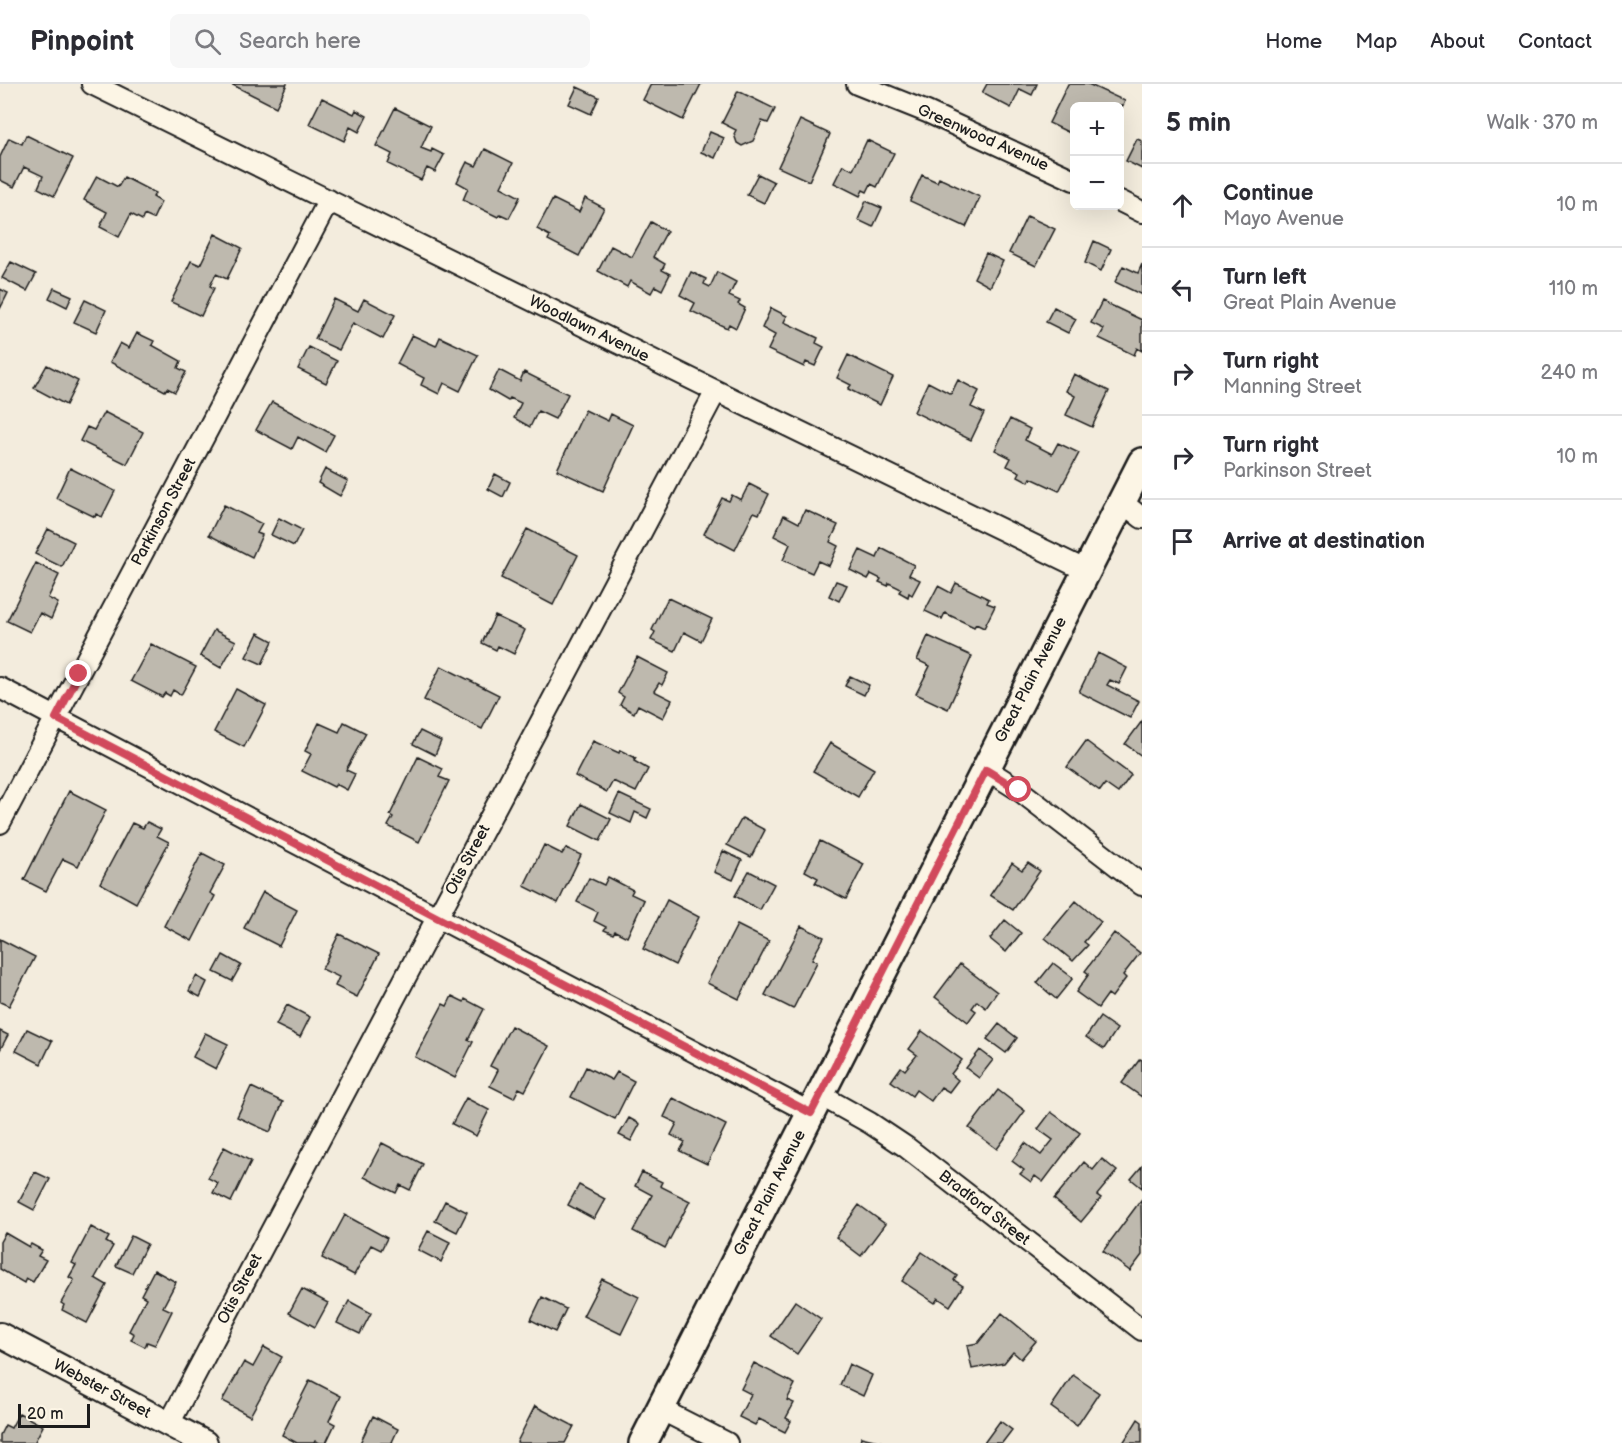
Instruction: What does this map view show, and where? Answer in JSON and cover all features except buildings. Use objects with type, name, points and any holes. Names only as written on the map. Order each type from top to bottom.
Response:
[{"type":"main road","name":"Great Plain Avenue","points":[[643,1443],[1087,571],[1132,510],[1142,462]]},
{"type":"street","name":"Woodlawn Avenue","points":[[92,84],[1087,571]]},
{"type":"street","name":"Greenwood Avenue","points":[[857,84],[927,112],[1070,178]]},
{"type":"street","name":"Parkinson Street","points":[[0,823],[329,200]]},
{"type":"street","points":[[1124,203],[1142,212]]},
{"type":"street","name":"Otis Street","points":[[169,1424],[716,391]]},
{"type":"street","name":"Bradford Street","points":[[0,688],[437,917],[815,1104],[870,1123],[906,1148],[1142,1330]]},
{"type":"street","points":[[986,770],[1019,790],[1142,885]]},
{"type":"street","name":"Webster Street","points":[[0,1335],[205,1443]]},
{"type":"street","points":[[660,1409],[727,1443]]},
{"type":"route","points":[[79,674],[56,718],[811,1113],[986,770],[1019,790]]}]
